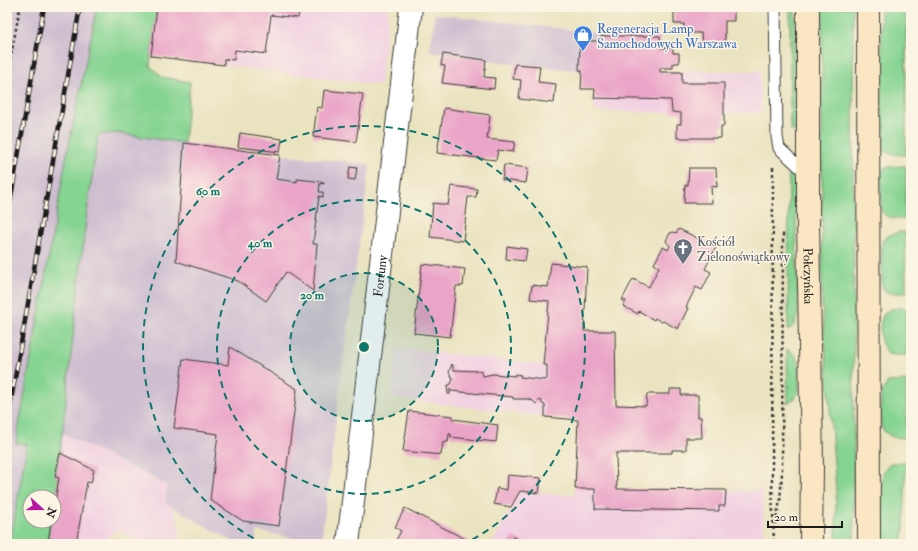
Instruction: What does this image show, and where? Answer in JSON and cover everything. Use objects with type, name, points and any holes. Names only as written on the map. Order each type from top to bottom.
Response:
[{"type":"main road","name":"Połczyńska","points":[[808,7],[808,175],[812,452],[811,544]]},
{"type":"main road","points":[[868,7],[869,544]]},
{"type":"street","name":"Fortuny","points":[[348,544],[411,7]]},
{"type":"lane","points":[[775,7],[777,138],[779,148],[808,175]]},
{"type":"path","points":[[7,78],[20,7]]},
{"type":"path","points":[[774,544],[772,482],[773,168],[779,148]]},
{"type":"path","points":[[774,528],[780,502],[782,473],[782,229]]},
{"type":"shaded area","points":[[7,7],[157,7],[150,66],[162,77],[190,82],[184,143],[370,164],[340,385],[321,544],[257,531],[255,544],[237,544],[166,503],[167,485],[62,433],[27,444],[10,544],[7,544]]},
{"type":"shaded area","points":[[157,7],[389,7],[380,85],[151,56]]},
{"type":"shaded area","points":[[435,14],[598,33],[598,36],[660,36],[660,72],[596,72],[515,64],[430,51]]},
{"type":"shaded area","points":[[760,71],[761,112],[683,113],[594,111],[596,72]]},
{"type":"shaded area","points":[[397,348],[581,369],[578,420],[391,398]]},
{"type":"shaded area","points":[[62,433],[167,486],[166,503],[173,507],[179,527],[180,544],[148,544],[118,530],[106,539],[103,544],[48,544],[50,529],[62,529],[62,489],[58,489],[59,478],[55,477]]},
{"type":"shaded area","points":[[575,489],[763,491],[763,544],[492,544],[520,491],[573,496]]},
{"type":"green space","points":[[97,7],[157,7],[150,66],[162,77],[190,82],[184,143],[116,133],[98,135],[86,219],[60,453],[55,477],[59,478],[57,489],[22,489],[22,529],[50,529],[48,544],[10,544],[27,444],[16,443],[66,159]]},
{"type":"green space","points":[[790,7],[795,7],[795,131],[793,132],[790,129]]},
{"type":"green space","points":[[822,7],[853,7],[854,544],[836,544],[836,490],[822,303]]},
{"type":"green space","points":[[881,7],[906,7],[906,155],[889,153],[883,151],[881,148]]},
{"type":"green space","points":[[906,166],[905,219],[886,216],[881,211],[881,171],[885,167]]},
{"type":"green space","points":[[789,168],[793,172],[795,178],[798,314],[794,325],[788,331]]},
{"type":"green space","points":[[899,232],[905,232],[906,293],[890,293],[885,291],[882,285],[882,241],[888,236]]},
{"type":"green space","points":[[906,308],[906,355],[888,354],[882,344],[880,336],[883,316],[889,310]]},
{"type":"green space","points":[[787,349],[795,355],[799,363],[799,392],[788,404]]},
{"type":"green space","points":[[906,381],[906,438],[893,437],[884,431],[881,425],[882,392],[888,382]]},
{"type":"green space","points":[[891,463],[906,463],[904,528],[902,544],[885,544],[882,535],[882,479],[887,466]]},
{"type":"building","points":[[157,7],[300,7],[298,18],[271,15],[266,54],[235,50],[234,60],[224,59],[224,65],[151,56]]},
{"type":"building","points":[[684,7],[734,7],[734,21],[725,21],[725,46],[702,46],[701,33],[684,33],[684,24],[674,24],[674,10],[684,9]]},
{"type":"building","points":[[601,36],[660,36],[660,48],[673,48],[673,53],[679,53],[679,63],[673,63],[673,68],[660,68],[660,72],[682,72],[682,83],[724,83],[724,126],[721,126],[721,138],[677,138],[677,124],[681,124],[681,113],[672,112],[671,100],[594,98],[595,89],[581,89],[582,71],[579,70],[580,41],[601,41]]},
{"type":"building","points":[[443,54],[486,60],[484,77],[495,78],[494,89],[442,83],[445,66],[441,65]]},
{"type":"building","points":[[515,64],[540,66],[538,82],[556,84],[554,103],[519,99],[521,80],[513,79]]},
{"type":"building","points":[[324,90],[363,94],[356,142],[313,137],[317,107],[322,108]]},
{"type":"building","points":[[444,108],[490,115],[487,139],[515,142],[513,152],[498,150],[496,160],[437,153]]},
{"type":"building","points":[[240,133],[282,139],[280,152],[238,147]]},
{"type":"building","points":[[184,143],[280,155],[276,179],[297,182],[297,179],[324,182],[324,184],[320,183],[319,192],[323,192],[323,197],[319,196],[313,244],[317,244],[313,291],[286,272],[266,301],[238,281],[176,261]]},
{"type":"building","points":[[504,165],[528,168],[526,183],[502,180]]},
{"type":"building","points":[[350,167],[357,168],[355,180],[348,179]]},
{"type":"building","points":[[689,168],[716,168],[717,187],[711,186],[712,203],[684,203],[685,185],[688,185]]},
{"type":"building","points":[[451,186],[477,189],[476,197],[468,197],[463,241],[430,237],[433,203],[448,205]]},
{"type":"building","points":[[679,229],[716,247],[705,269],[711,272],[702,290],[696,287],[686,307],[688,308],[678,329],[655,318],[654,320],[639,311],[638,314],[623,306],[626,301],[622,300],[633,279],[649,287],[659,267],[654,264],[663,247],[668,250],[670,246],[666,241],[670,233],[676,233]]},
{"type":"building","points":[[507,246],[527,249],[525,261],[506,259]]},
{"type":"building","points":[[551,263],[587,267],[584,331],[615,331],[616,405],[646,406],[647,394],[670,394],[670,389],[681,389],[681,395],[698,395],[698,417],[701,417],[702,438],[686,438],[686,450],[672,450],[672,453],[616,453],[617,489],[726,490],[725,506],[719,506],[719,511],[595,509],[595,489],[575,489],[578,420],[545,417],[545,405],[542,404],[542,401],[540,400],[536,404],[529,399],[513,399],[513,397],[451,391],[450,388],[450,394],[448,394],[447,386],[451,384],[453,379],[449,372],[452,364],[454,370],[478,371],[482,372],[483,376],[493,374],[515,376],[515,374],[521,375],[520,377],[547,379],[547,365],[543,365],[549,301],[530,299],[532,285],[548,287]]},
{"type":"building","points":[[422,264],[465,269],[463,286],[456,286],[450,337],[414,333]]},
{"type":"building","points":[[230,347],[297,389],[279,526],[243,521],[210,500],[218,434],[174,428],[183,359],[228,365]]},
{"type":"building","points":[[409,411],[453,416],[453,419],[498,425],[496,442],[451,437],[451,434],[449,434],[448,442],[443,442],[441,455],[403,451]]},
{"type":"building","points":[[60,453],[94,470],[91,483],[87,482],[76,544],[48,544],[50,529],[62,529],[62,489],[57,489],[59,478],[55,477]]},
{"type":"building","points":[[508,475],[541,478],[539,493],[520,491],[511,507],[494,504],[497,488],[507,490]]},
{"type":"building","points":[[405,508],[473,543],[394,544],[401,531],[395,527]]},
{"type":"building","points":[[513,537],[527,544],[509,544]]},
{"type":"building","points":[[707,540],[707,544],[664,544],[664,541]]},
{"type":"building","points":[[583,542],[628,542],[628,544],[582,544]]},
{"type":"railway","points":[[7,220],[44,7]]},
{"type":"railway","points":[[7,423],[80,7]]},
{"type":"place","name":"Regeneracja Lamp Samochodowych Warszawa","points":[[583,52]]},
{"type":"place","name":"Kościół Zielonoświątkowy","points":[[683,265]]}]
